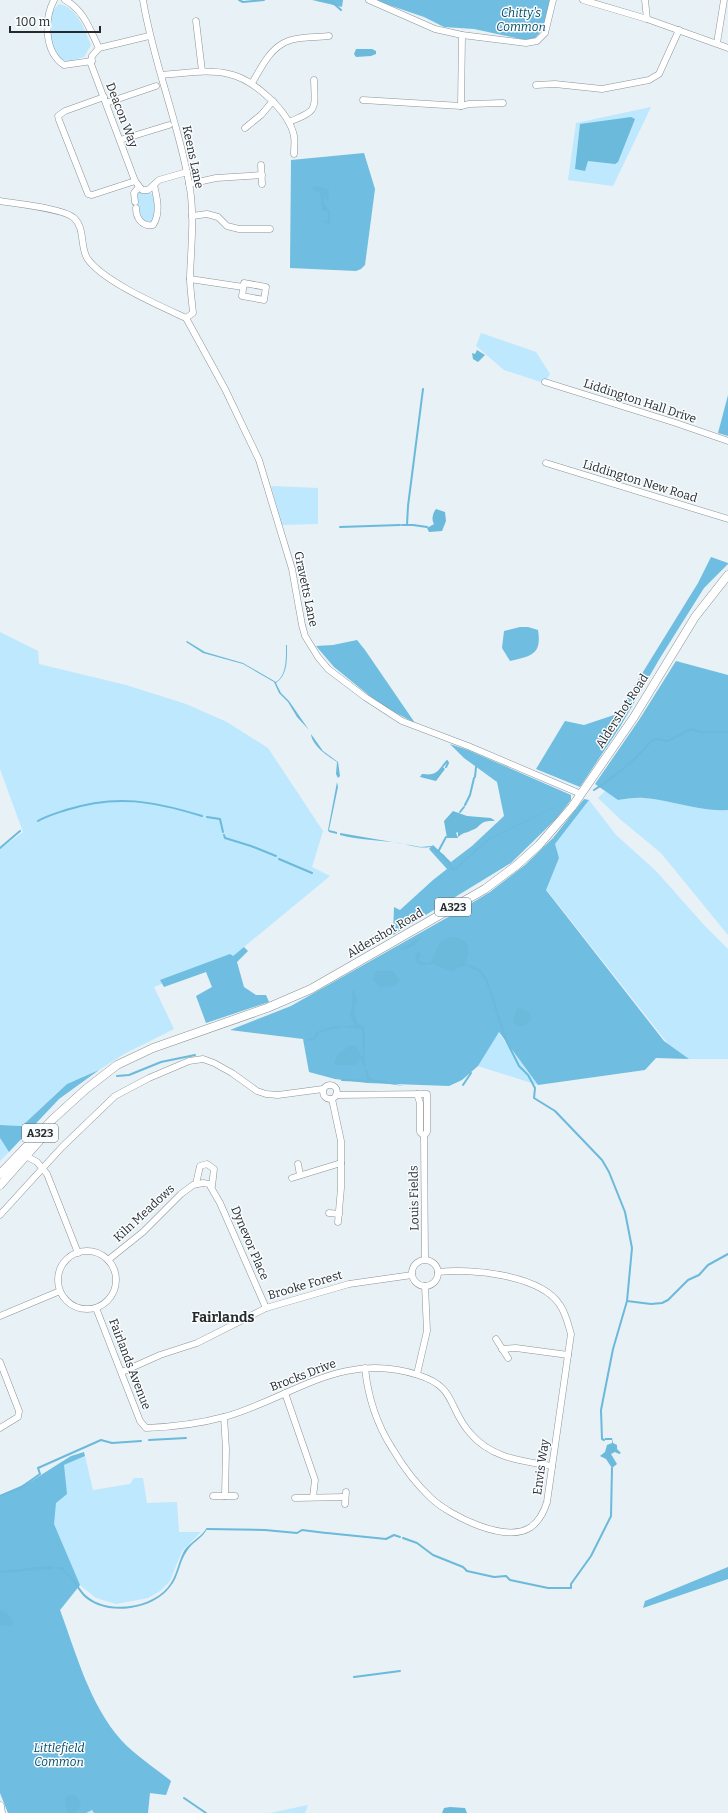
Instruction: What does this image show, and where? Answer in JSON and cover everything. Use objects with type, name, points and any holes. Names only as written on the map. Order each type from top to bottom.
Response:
[{"type":"main road","name":"Aldershot Road","points":[[0,1174],[53,1119],[98,1079],[128,1058],[174,1040],[267,1008],[311,989],[485,889],[517,865],[539,845],[561,821],[581,794],[634,717],[694,617],[728,575]]},
{"type":"main road","name":"Aldershot Road","points":[[0,1185],[69,1106]]},
{"type":"main road","points":[[12,1162],[26,1156]]},
{"type":"main road","points":[[0,1806],[1,1813]]},
{"type":"street","points":[[54,0],[47,30],[52,54],[64,65],[92,61],[92,56],[99,48],[149,36]]},
{"type":"street","points":[[65,0],[73,4],[83,15],[99,48]]},
{"type":"street","name":"Keens Lane","points":[[143,0],[149,36],[162,75],[190,184],[192,216],[190,279],[193,313],[186,318]]},
{"type":"street","points":[[369,0],[435,30],[526,43],[537,41],[545,33],[553,0]]},
{"type":"street","points":[[583,0],[648,19],[728,48]]},
{"type":"street","points":[[645,0],[648,19]]},
{"type":"street","points":[[717,43],[724,0]]},
{"type":"street","points":[[196,21],[202,72]]},
{"type":"street","points":[[536,85],[555,84],[602,89],[649,80],[659,74],[679,30]]},
{"type":"street","points":[[461,106],[462,35]]},
{"type":"street","points":[[252,83],[270,54],[282,44],[291,40],[328,36]]},
{"type":"street","name":"Deacon Way","points":[[92,61],[91,64],[135,181],[139,187]]},
{"type":"street","points":[[162,75],[202,72],[229,74],[252,83],[273,101],[288,122],[294,135],[294,154]]},
{"type":"street","points":[[288,122],[309,114],[315,106],[314,80]]},
{"type":"street","points":[[135,181],[92,195],[88,194],[58,116],[65,111],[156,86]]},
{"type":"street","points":[[363,100],[461,106],[468,104],[503,103]]},
{"type":"street","points":[[245,128],[261,115],[273,101]]},
{"type":"street","points":[[120,140],[169,125]]},
{"type":"street","points":[[261,165],[262,184]]},
{"type":"street","points":[[154,185],[159,206],[156,221],[153,225],[148,226],[143,224],[136,214],[134,193],[139,187],[142,190],[148,190],[159,180],[187,172]]},
{"type":"street","points":[[190,184],[206,180],[262,175]]},
{"type":"street","points":[[0,201],[54,210],[66,213],[75,218],[80,230],[87,258],[100,271],[146,300],[186,318]]},
{"type":"street","points":[[192,216],[207,214],[218,217],[227,226],[239,229],[270,229]]},
{"type":"street","points":[[190,279],[243,287]]},
{"type":"street","name":"Gravetts Lane","points":[[186,318],[225,389],[259,460],[292,569],[305,636],[318,657],[328,668],[365,697],[402,721],[468,746],[581,794]]},
{"type":"street","name":"Liddington Hall Drive","points":[[545,382],[728,441]]},
{"type":"street","name":"Liddington New Road","points":[[546,463],[728,519]]},
{"type":"street","points":[[0,1214],[91,1118],[115,1096],[149,1078],[189,1061],[203,1059],[214,1063],[232,1073],[257,1091],[266,1094],[278,1095],[323,1089],[328,1085],[333,1086],[336,1089],[334,1097],[341,1141],[338,1222]]},
{"type":"street","points":[[323,1089],[323,1096],[327,1099],[334,1097],[417,1094]]},
{"type":"street","name":"Louis Fields","points":[[424,1136],[428,1132],[427,1094],[417,1094],[420,1103],[420,1132],[424,1136],[425,1259]]},
{"type":"street","points":[[26,1156],[37,1162],[47,1174],[78,1252]]},
{"type":"street","points":[[292,1178],[341,1163]]},
{"type":"street","name":"Dynevor Place","points":[[196,1184],[200,1166],[207,1164],[214,1169],[209,1185],[239,1245],[266,1308]]},
{"type":"street","points":[[298,1164],[300,1175]]},
{"type":"street","points":[[196,1184],[209,1185]]},
{"type":"street","name":"Kiln Meadows","points":[[108,1260],[143,1232],[186,1190],[196,1184]]},
{"type":"street","points":[[329,1213],[338,1214]]},
{"type":"street","points":[[0,1316],[60,1291],[58,1283],[61,1268],[65,1261],[78,1252],[94,1252],[108,1260]]},
{"type":"street","points":[[425,1259],[433,1262],[438,1272],[436,1280],[425,1286],[418,1284],[412,1275],[415,1264],[425,1259]]},
{"type":"street","name":"Fairlands Avenue","points":[[60,1291],[71,1304],[88,1309],[96,1308],[108,1300],[115,1287],[115,1273],[108,1260]]},
{"type":"street","name":"Envis Way","points":[[365,1368],[368,1395],[373,1411],[392,1448],[406,1469],[431,1498],[457,1516],[474,1523],[508,1533],[521,1531],[530,1527],[544,1512],[547,1502],[571,1334],[567,1319],[560,1304],[543,1289],[514,1279],[488,1273],[456,1270],[438,1272]]},
{"type":"street","name":"Brooke Forest","points":[[122,1372],[160,1355],[197,1343],[266,1308],[348,1284],[412,1275]]},
{"type":"street","points":[[417,1374],[427,1331],[425,1286]]},
{"type":"street","name":"Fairlands Avenue","points":[[96,1308],[140,1421],[146,1428]]},
{"type":"street","points":[[496,1339],[508,1358]]},
{"type":"street","points":[[502,1349],[516,1348],[568,1355]]},
{"type":"street","points":[[0,1362],[19,1411],[18,1417],[0,1428]]},
{"type":"street","name":"Brocks Drive","points":[[146,1428],[178,1426],[224,1417],[327,1375],[352,1369],[389,1368],[417,1374],[438,1383],[443,1388],[465,1428],[482,1445],[494,1453],[507,1458],[552,1466]]},
{"type":"street","points":[[285,1393],[315,1480],[313,1497]]},
{"type":"street","points":[[224,1417],[226,1449],[225,1496]]},
{"type":"street","points":[[213,1496],[235,1496]]},
{"type":"street","points":[[295,1498],[345,1498]]},
{"type":"green space","points":[[312,0],[343,0],[342,7]]},
{"type":"green space","name":"Chitty's Common","points":[[374,0],[551,0],[544,28],[535,38],[525,40],[474,29],[444,27],[424,17]]},
{"type":"green space","points":[[59,4],[71,10],[83,26],[91,45],[84,57],[69,61],[58,60],[51,39],[50,24],[51,16]]},
{"type":"green space","points":[[651,107],[613,186],[568,180],[576,123]]},
{"type":"green space","points":[[364,153],[375,189],[365,265],[356,271],[290,268],[291,160]]},
{"type":"green space","points":[[139,191],[154,194],[156,205],[151,223],[146,222],[140,216],[137,203],[137,193]]},
{"type":"green space","points":[[481,333],[536,352],[550,374],[544,383],[504,370],[476,346]]},
{"type":"green space","points":[[728,395],[728,436],[718,433]]},
{"type":"green space","points":[[271,486],[318,488],[318,524],[282,525]]},
{"type":"green space","points":[[711,557],[728,564],[704,588],[660,658],[620,727],[580,787],[536,769],[565,721],[584,725],[617,714],[698,583]]},
{"type":"green space","points":[[520,627],[528,627],[538,630],[538,645],[529,656],[510,661],[502,648],[504,631]]},
{"type":"green space","points":[[0,632],[38,651],[39,664],[126,685],[186,704],[227,722],[268,748],[323,831],[312,867],[330,876],[233,956],[154,987],[174,1029],[124,1054],[99,1070],[67,1084],[22,1126],[0,1125],[0,849],[23,832],[0,769]]},
{"type":"green space","points":[[357,640],[415,723],[381,705],[334,667],[316,646],[333,645]]},
{"type":"green space","points":[[676,661],[728,675],[728,810],[696,808],[644,798],[618,800],[595,784],[639,720]]},
{"type":"green space","points":[[450,744],[468,750],[571,795],[571,800],[556,819],[511,863],[393,935],[394,907],[400,910],[447,869],[429,849],[433,845],[451,862],[472,846],[504,816],[497,782],[464,758]]},
{"type":"green space","points":[[605,791],[618,800],[644,798],[696,808],[728,810],[728,935],[661,853],[621,820],[598,798]]},
{"type":"green space","points":[[584,799],[589,800],[555,844],[559,858],[546,890],[664,1041],[689,1059],[656,1058],[645,1070],[538,1085],[499,1032],[478,1066],[462,1080],[449,1086],[367,1083],[335,1079],[309,1072],[303,1039],[230,1030],[291,1006],[490,892],[525,865],[553,838]]},
{"type":"green space","points":[[589,800],[616,835],[656,871],[703,924],[728,949],[728,1059],[689,1059],[669,1045],[546,889],[559,858],[554,844]]},
{"type":"green space","points":[[244,947],[248,951],[237,962],[244,987],[256,995],[266,995],[269,1002],[206,1023],[196,996],[212,987],[206,972],[164,987],[160,980],[230,954],[233,956]]},
{"type":"green space","points":[[498,1032],[538,1085],[478,1066]]},
{"type":"green space","points":[[99,1070],[59,1099],[9,1152],[0,1138],[0,1125],[22,1126],[67,1084]]},
{"type":"green space","points":[[0,1138],[9,1152],[0,1161]]},
{"type":"green space","name":"Littlefield Common","points":[[84,1452],[85,1456],[64,1465],[67,1494],[56,1503],[54,1524],[80,1585],[60,1610],[78,1662],[100,1711],[110,1726],[127,1746],[171,1781],[166,1795],[150,1793],[148,1813],[94,1813],[92,1810],[86,1813],[8,1813],[0,1793],[0,1495],[30,1482],[71,1456]]},
{"type":"green space","name":"Littlefield Common","points":[[85,1456],[93,1490],[130,1484],[134,1478],[143,1478],[147,1503],[177,1502],[179,1532],[201,1532],[182,1551],[170,1581],[160,1591],[148,1598],[116,1604],[96,1598],[80,1585],[60,1610],[78,1662],[100,1711],[121,1740],[132,1751],[171,1781],[166,1795],[150,1793],[92,1811],[94,1813],[8,1813],[0,1793],[0,1495],[30,1482],[63,1461],[64,1465]]},
{"type":"green space","points":[[728,1567],[728,1579],[643,1608],[645,1601]]},
{"type":"green space","points":[[308,1805],[305,1813],[270,1813]]},
{"type":"shaded area","points":[[356,49],[372,49],[376,51],[376,54],[371,56],[356,57],[354,54]]},
{"type":"shaded area","points":[[631,117],[635,119],[618,162],[615,164],[588,161],[585,171],[575,169],[580,124]]},
{"type":"shaded area","points":[[316,186],[329,190],[328,201],[325,196],[324,198],[325,204],[330,212],[330,223],[328,224],[323,222],[328,220],[328,212],[322,210],[320,193],[313,190],[313,187]]},
{"type":"shaded area","points":[[477,350],[485,355],[478,362],[473,359],[472,353],[475,354]]},
{"type":"shaded area","points":[[436,509],[445,512],[446,521],[442,531],[429,532],[427,528],[434,524],[433,516]]},
{"type":"shaded area","points":[[187,641],[205,652],[243,663],[276,682],[280,679],[284,670],[287,645],[287,661],[285,671],[280,680],[276,683],[281,693],[289,701],[309,730],[297,717],[288,702],[279,693],[274,682],[243,664],[203,653],[186,642]]},
{"type":"shaded area","points":[[311,734],[323,751],[338,762],[340,776],[338,778],[336,774],[337,762],[317,747]]},
{"type":"shaded area","points":[[442,766],[445,769],[436,781],[420,777],[422,774],[435,773]]},
{"type":"shaded area","points":[[337,782],[338,787],[329,830],[337,832],[337,834],[329,832],[328,830]]},
{"type":"shaded area","points":[[569,800],[489,840],[454,871],[442,856],[430,847],[421,847],[431,846],[444,855],[454,869],[488,839]]},
{"type":"shaded area","points":[[453,811],[467,816],[491,818],[495,821],[483,822],[458,837],[458,832],[456,833],[458,838],[447,838],[444,821]]},
{"type":"shaded area","points":[[340,833],[394,842],[354,838],[340,835]]},
{"type":"shaded area","points":[[422,936],[418,942],[412,946],[399,950]]},
{"type":"shaded area","points":[[454,937],[463,940],[468,946],[468,954],[465,963],[470,966],[460,967],[451,971],[433,964],[419,965],[415,958],[418,951],[421,955],[418,960],[424,963],[430,963],[440,943],[448,938]]},
{"type":"shaded area","points":[[377,971],[393,971],[400,981],[393,986],[380,987],[373,980]]},
{"type":"shaded area","points":[[354,990],[359,1005],[355,1003],[354,1010],[357,1023],[363,1027],[365,1033],[365,1068],[361,1058],[355,1065],[334,1065],[337,1055],[351,1045],[356,1046],[361,1056],[363,1056],[362,1029],[341,1027],[355,1025],[350,1015],[352,1008],[352,992]]},
{"type":"shaded area","points":[[517,1008],[523,1009],[530,1013],[531,1019],[526,1025],[519,1026],[513,1022]]},
{"type":"shaded area","points":[[365,1070],[367,1070],[372,1079],[404,1086],[367,1081]]},
{"type":"shaded area","points":[[605,1438],[612,1438],[613,1443],[617,1445],[617,1449],[621,1453],[619,1454],[615,1452],[611,1454],[617,1464],[612,1468],[606,1459],[600,1456],[605,1452],[607,1445],[612,1443],[612,1440],[604,1440]]},
{"type":"shaded area","points":[[206,1529],[184,1555],[175,1579],[170,1587],[153,1601],[142,1605],[118,1609],[107,1608],[96,1604],[87,1599],[80,1592],[64,1571],[61,1569],[56,1569],[56,1567],[62,1567],[88,1597],[97,1602],[107,1606],[118,1607],[141,1604],[161,1594],[168,1587],[184,1551]]},
{"type":"shaded area","points":[[48,1566],[54,1567],[54,1569],[0,1573],[0,1571]]},
{"type":"shaded area","points":[[0,1609],[8,1614],[13,1622],[11,1626],[0,1625]]},
{"type":"shaded area","points":[[71,1795],[76,1795],[81,1806],[75,1813],[68,1813],[65,1803],[65,1798]]},
{"type":"shaded area","points":[[444,1808],[465,1808],[467,1813],[442,1813]]},
{"type":"waterway","points":[[239,0],[243,2],[264,0]]},
{"type":"waterway","points":[[318,0],[332,2],[341,10]]},
{"type":"waterway","points":[[407,525],[408,506],[423,389]]},
{"type":"waterway","points":[[340,527],[400,525]]},
{"type":"waterway","points":[[402,525],[427,527]]},
{"type":"waterway","points":[[594,790],[625,767],[640,754],[651,741],[657,739],[668,741],[691,729],[700,732],[728,732]]},
{"type":"waterway","points":[[443,766],[447,761],[448,763],[446,767]]},
{"type":"waterway","points":[[475,777],[476,767]]},
{"type":"waterway","points":[[465,805],[470,795],[474,778]]},
{"type":"waterway","points":[[38,821],[55,813],[84,805],[118,801],[151,803],[202,816]]},
{"type":"waterway","points":[[460,812],[464,807]]},
{"type":"waterway","points":[[207,817],[220,819],[223,832]]},
{"type":"waterway","points":[[0,848],[20,831]]},
{"type":"waterway","points":[[224,835],[225,838],[276,856]]},
{"type":"waterway","points":[[438,852],[446,837]]},
{"type":"waterway","points":[[279,859],[312,873]]},
{"type":"waterway","points":[[470,966],[480,971],[487,981],[506,1040],[519,1066],[528,1075],[535,1088],[534,1098],[555,1111],[602,1160],[609,1172],[625,1212],[632,1248],[627,1301],[613,1349],[601,1410],[602,1439],[604,1440]]},
{"type":"waterway","points":[[307,1040],[314,1039],[317,1033],[331,1028],[341,1027]]},
{"type":"waterway","points":[[117,1076],[129,1075],[161,1062],[195,1055]]},
{"type":"waterway","points":[[463,1085],[471,1073]]},
{"type":"waterway","points":[[342,1080],[367,1081]]},
{"type":"waterway","points":[[627,1301],[651,1304],[662,1303],[668,1300],[688,1280],[699,1275],[708,1265],[728,1254]]},
{"type":"waterway","points":[[149,1440],[186,1438]]},
{"type":"waterway","points":[[0,1496],[20,1488],[40,1474],[38,1468],[101,1440],[112,1443],[141,1441]]},
{"type":"waterway","points":[[403,1538],[417,1543],[433,1555],[463,1567],[467,1571],[494,1577],[506,1576],[510,1580],[548,1588],[571,1588],[571,1584],[591,1556],[611,1516],[612,1468]]},
{"type":"waterway","points":[[207,1529],[265,1530],[297,1533],[302,1530],[326,1533]]},
{"type":"waterway","points":[[327,1533],[386,1539],[394,1535],[400,1537]]},
{"type":"waterway","points":[[354,1677],[400,1671]]},
{"type":"waterway","points":[[184,1798],[206,1813]]},
{"type":"district","name":"Fairlands","points":[[223,1317]]}]
